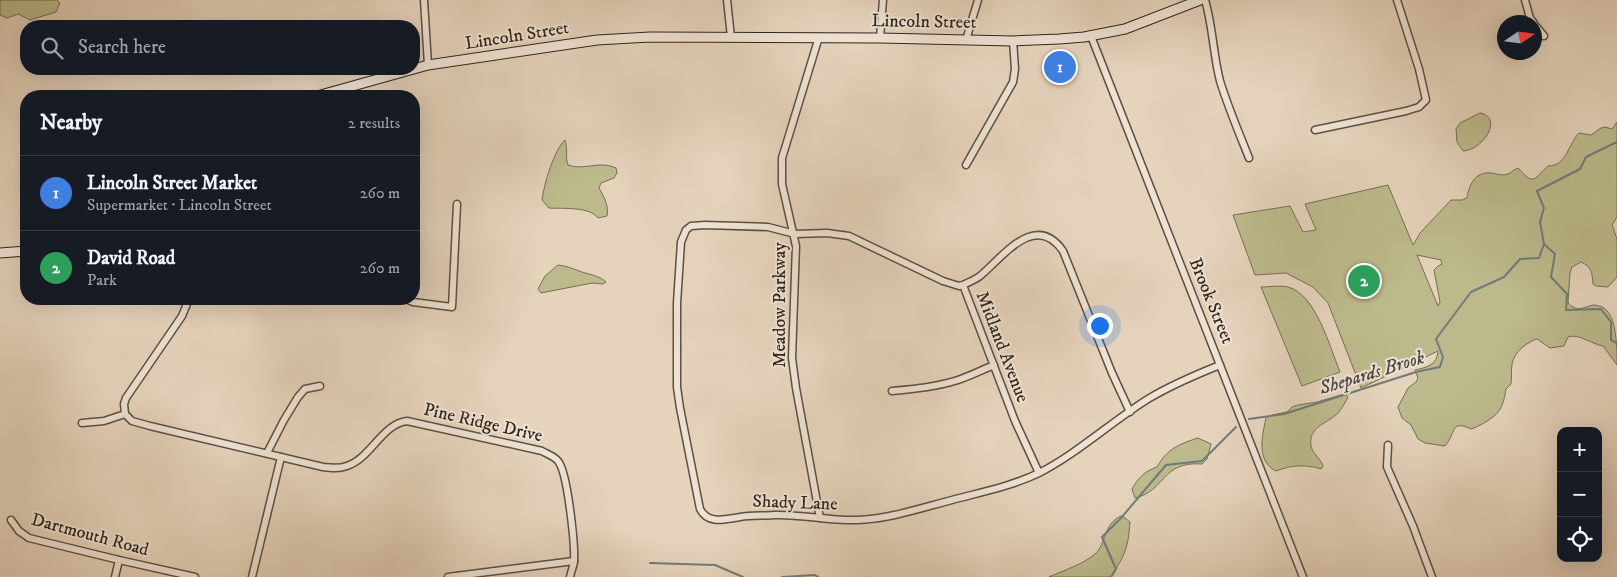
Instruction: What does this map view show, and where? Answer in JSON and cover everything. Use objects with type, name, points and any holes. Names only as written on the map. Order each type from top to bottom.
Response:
[{"type":"main road","name":"Lincoln Street","points":[[420,67],[597,40],[650,37],[1059,40],[1125,29],[1200,0]]},
{"type":"main road","name":"Lincoln Street","points":[[338,90],[392,75]]},
{"type":"main road","points":[[0,254],[20,252]]},
{"type":"street","points":[[424,0],[428,65]]},
{"type":"street","points":[[727,0],[731,37]]},
{"type":"street","points":[[880,38],[883,0]]},
{"type":"street","points":[[966,40],[978,0]]},
{"type":"street","points":[[1205,0],[1211,21],[1220,82],[1250,158]]},
{"type":"street","points":[[1315,130],[1406,111],[1424,104],[1426,94],[1397,0]]},
{"type":"street","points":[[1525,0],[1529,15]]},
{"type":"street","name":"Brook Street","points":[[1091,36],[1303,577]]},
{"type":"street","name":"Meadow Parkway","points":[[819,37],[782,158],[782,184],[795,234],[796,246],[792,358],[820,518]]},
{"type":"street","points":[[966,166],[1013,82],[1015,70],[1013,41]]},
{"type":"street","points":[[420,303],[452,308],[457,204]]},
{"type":"street","name":"Shady Lane","points":[[795,234],[768,228],[705,225],[691,226],[686,230],[681,242],[677,303],[677,387],[696,492],[702,514],[710,518],[717,520],[741,516],[787,515],[859,520],[880,518],[999,488],[1039,473],[1061,460],[1147,400],[1174,384],[1220,365]]},
{"type":"street","name":"Midland Avenue","points":[[795,234],[827,233],[849,236],[944,281],[958,286],[963,285],[1015,421],[1039,473]]},
{"type":"street","points":[[963,285],[978,277],[1024,237],[1035,235],[1058,243],[1130,412]]},
{"type":"street","points":[[82,423],[104,421],[125,414],[124,404],[126,398],[182,316],[187,305]]},
{"type":"street","points":[[892,391],[945,384],[994,365]]},
{"type":"street","points":[[267,453],[298,397],[305,389],[320,386]]},
{"type":"street","name":"Pine Ridge Drive","points":[[125,414],[132,421],[150,426],[323,467],[338,468],[354,463],[390,428],[400,422],[407,421],[542,451],[551,455],[559,462],[565,478],[574,561],[570,577]]},
{"type":"street","points":[[1388,445],[1387,467],[1413,526],[1432,577]]},
{"type":"street","points":[[252,577],[281,457]]},
{"type":"street","name":"Dartmouth Road","points":[[11,520],[19,532],[29,538],[195,577]]},
{"type":"street","points":[[114,577],[118,560]]},
{"type":"street","points":[[448,577],[574,561]]},
{"type":"shaded area","points":[[0,0],[57,0],[60,3],[56,12],[30,20],[18,14],[7,18],[0,15]]},
{"type":"shaded area","points":[[1480,113],[1487,116],[1490,121],[1488,134],[1477,145],[1463,151],[1457,142],[1456,129],[1460,123]]},
{"type":"shaded area","points":[[1617,122],[1617,217],[1612,225],[1617,239],[1617,277],[1608,287],[1596,286],[1593,284],[1589,268],[1581,262],[1572,267],[1570,273],[1568,303],[1574,308],[1597,305],[1608,312],[1614,326],[1617,365],[1603,346],[1576,336],[1568,337],[1564,346],[1550,348],[1537,339],[1533,340],[1515,355],[1511,384],[1506,389],[1498,412],[1474,428],[1456,427],[1445,446],[1425,443],[1418,439],[1411,425],[1402,418],[1398,407],[1408,388],[1418,378],[1415,370],[1431,365],[1436,359],[1438,351],[1361,388],[1328,303],[1313,287],[1286,273],[1255,275],[1233,215],[1290,206],[1303,232],[1316,230],[1305,204],[1388,185],[1413,245],[1420,233],[1451,200],[1467,198],[1471,184],[1481,174],[1506,175],[1518,168],[1530,179],[1536,178],[1548,166],[1554,165],[1563,158],[1579,133],[1591,135],[1601,128],[1612,129]],"holes":[[[1417,255],[1441,260],[1442,264],[1434,270],[1440,302],[1438,306]]]},
{"type":"shaded area","points":[[565,140],[568,165],[580,167],[604,165],[616,168],[617,173],[614,178],[601,183],[599,188],[607,205],[607,216],[598,218],[594,214],[582,210],[549,208],[542,200],[553,159]]},
{"type":"shaded area","points":[[558,265],[600,278],[606,282],[541,293],[538,289],[545,276]]},
{"type":"shaded area","points":[[1261,287],[1288,287],[1298,292],[1307,300],[1327,336],[1340,372],[1302,386]]},
{"type":"shaded area","points":[[1344,394],[1348,397],[1337,414],[1312,434],[1311,446],[1322,463],[1321,469],[1310,466],[1298,466],[1276,471],[1270,467],[1265,461],[1262,448],[1266,418],[1287,412],[1292,407],[1298,405],[1317,402]]},
{"type":"shaded area","points":[[1198,438],[1211,444],[1207,459],[1202,464],[1189,464],[1179,467],[1153,489],[1135,498],[1132,489],[1142,475],[1157,467],[1169,451]]},
{"type":"shaded area","points":[[1121,516],[1130,522],[1128,539],[1123,557],[1111,577],[1049,577],[1079,564],[1095,554],[1099,550],[1111,524]]},
{"type":"waterway","name":"Shepards Brook","points":[[1249,419],[1284,414],[1416,372],[1440,367],[1443,357],[1436,339],[1471,292],[1504,277],[1520,259],[1539,258],[1544,244],[1540,222],[1544,208],[1537,191],[1580,169],[1586,157],[1617,142]]},
{"type":"waterway","points":[[1544,244],[1555,254],[1551,277],[1567,294],[1566,310],[1601,309],[1611,322],[1611,340],[1617,343]]},
{"type":"waterway","name":"Shepards Brook","points":[[1111,577],[1116,569],[1102,537],[1121,518],[1166,465],[1202,461],[1236,427]]},
{"type":"waterway","name":"Shepards Brook","points":[[650,563],[715,565],[743,577]]},
{"type":"waterway","name":"Shepards Brook","points":[[782,577],[815,575],[818,577]]},
{"type":"place","name":"Lincoln Street Market","points":[[1060,67]]},
{"type":"place","name":"David Road","points":[[1364,281]]}]
